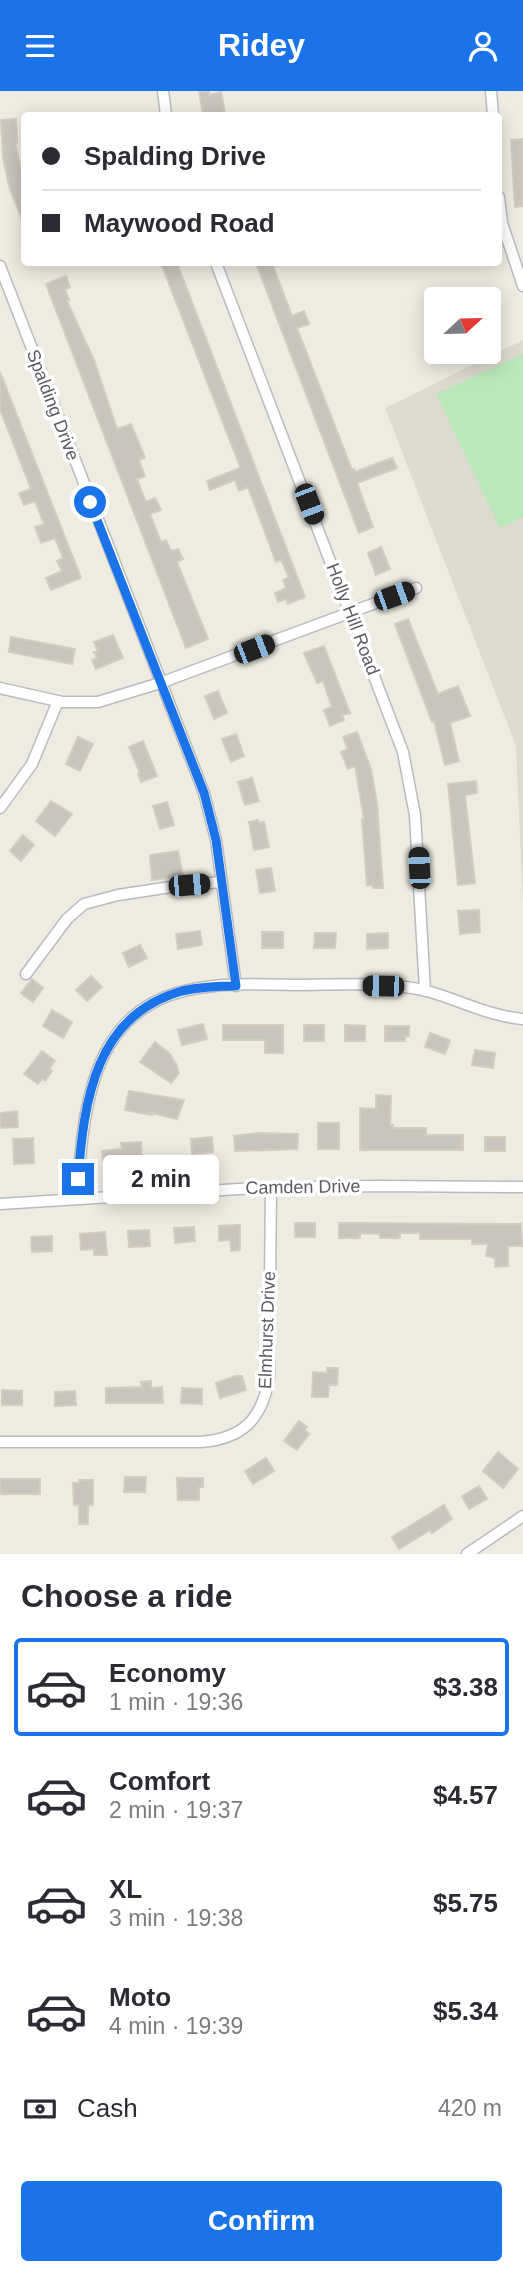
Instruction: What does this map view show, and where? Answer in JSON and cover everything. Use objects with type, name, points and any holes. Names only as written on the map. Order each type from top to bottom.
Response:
[{"type":"street","points":[[163,91],[166,112]]},
{"type":"street","points":[[491,91],[493,112]]},
{"type":"street","points":[[502,223],[523,286]]},
{"type":"street","name":"Spalding Drive","points":[[0,266],[204,793],[216,840],[236,986]]},
{"type":"street","name":"Holly Hill Road","points":[[217,266],[399,740],[412,789],[415,815],[425,991]]},
{"type":"street","points":[[0,688],[58,701],[98,702],[160,683],[416,587]]},
{"type":"street","points":[[0,808],[32,764],[58,701]]},
{"type":"street","points":[[26,974],[67,919],[84,904],[96,899],[131,893],[222,882]]},
{"type":"street","points":[[77,1199],[88,1101],[99,1064],[116,1034],[131,1017],[161,999],[201,987],[383,986],[425,991],[479,1011],[523,1019]]},
{"type":"street","name":"Camden Drive","points":[[0,1204],[271,1188],[523,1187]]},
{"type":"street","name":"Elmhurst Drive","points":[[0,1442],[200,1442],[226,1439],[244,1429],[261,1406],[269,1378],[271,1188]]},
{"type":"street","points":[[467,1554],[481,1550],[523,1517]]},
{"type":"shaded area","points":[[523,340],[523,902],[516,746],[385,408],[474,364],[501,364],[501,351]]},
{"type":"green space","points":[[523,354],[523,517],[500,528],[436,394]]},
{"type":"building","points":[[199,91],[209,91],[209,95],[221,92],[225,112],[202,112]]},
{"type":"building","points":[[16,119],[15,143],[21,170],[21,216],[10,189],[3,158],[1,120]]},
{"type":"building","points":[[523,139],[523,206],[515,207],[511,140]]},
{"type":"building","points":[[162,266],[178,266],[305,597],[288,604],[286,599],[278,602],[275,593],[286,588],[283,580],[289,577],[281,560],[276,562],[248,487],[239,491],[235,480],[210,490],[207,481],[240,468]]},
{"type":"building","points":[[257,266],[273,266],[292,316],[304,311],[309,324],[297,328],[352,470],[355,472],[392,458],[397,468],[357,483],[373,527],[359,533]]},
{"type":"building","points":[[66,276],[70,287],[65,290],[69,300],[67,301],[94,360],[117,429],[131,424],[145,458],[139,460],[145,476],[137,479],[146,502],[155,498],[161,510],[150,514],[161,542],[166,540],[171,551],[178,549],[183,559],[177,562],[208,639],[186,648],[46,284]]},
{"type":"building","points":[[0,372],[81,578],[51,590],[46,578],[62,571],[57,561],[63,558],[55,538],[41,543],[35,527],[44,524],[35,501],[24,505],[19,493],[31,489],[0,409]]},
{"type":"building","points":[[381,547],[390,569],[376,575],[368,553]]},
{"type":"building","points":[[408,619],[438,694],[458,686],[470,716],[450,723],[459,761],[445,765],[434,721],[432,722],[395,624]]},
{"type":"building","points":[[113,635],[123,658],[96,669],[92,660],[97,658],[94,652],[98,652],[94,642]]},
{"type":"building","points":[[11,637],[75,649],[72,664],[9,652]]},
{"type":"building","points":[[324,646],[350,713],[342,715],[344,720],[330,726],[324,710],[332,707],[323,681],[317,683],[304,653]]},
{"type":"building","points":[[218,691],[227,713],[214,719],[205,696]]},
{"type":"building","points":[[357,732],[371,769],[377,803],[383,888],[367,885],[364,818],[355,766],[348,769],[341,752],[348,749],[343,737]]},
{"type":"building","points":[[236,734],[244,756],[231,762],[222,739]]},
{"type":"building","points":[[78,737],[93,744],[80,771],[66,764]]},
{"type":"building","points":[[143,741],[157,776],[141,782],[129,747]]},
{"type":"building","points":[[252,778],[259,801],[245,805],[238,782]]},
{"type":"building","points":[[476,781],[477,793],[465,795],[475,883],[458,885],[448,784]]},
{"type":"building","points":[[51,801],[72,814],[55,836],[36,821]]},
{"type":"building","points":[[167,802],[174,825],[160,829],[153,806]]},
{"type":"building","points":[[258,820],[259,823],[264,822],[269,847],[254,850],[249,822]]},
{"type":"building","points":[[23,835],[34,845],[21,861],[10,851]]},
{"type":"building","points":[[178,851],[183,876],[152,880],[150,855]]},
{"type":"building","points":[[271,868],[275,891],[260,893],[256,870]]},
{"type":"building","points":[[479,910],[480,932],[460,934],[458,911]]},
{"type":"building","points":[[200,931],[202,945],[178,949],[176,934]]},
{"type":"building","points":[[262,932],[283,932],[283,948],[262,948]]},
{"type":"building","points":[[315,933],[336,933],[335,948],[314,948]]},
{"type":"building","points":[[388,933],[388,948],[367,949],[367,934]]},
{"type":"building","points":[[140,945],[147,958],[129,967],[123,953]]},
{"type":"building","points":[[91,976],[102,987],[87,1001],[76,990]]},
{"type":"building","points":[[32,979],[43,988],[33,1002],[21,993]]},
{"type":"building","points":[[52,1010],[72,1022],[63,1038],[43,1026]]},
{"type":"building","points":[[203,1024],[207,1039],[182,1045],[178,1030]]},
{"type":"building","points":[[223,1025],[283,1025],[283,1053],[265,1053],[265,1040],[223,1040]]},
{"type":"building","points":[[304,1025],[324,1025],[324,1041],[304,1041]]},
{"type":"building","points":[[345,1025],[365,1026],[365,1041],[345,1041]]},
{"type":"building","points":[[385,1026],[409,1026],[409,1036],[405,1036],[405,1041],[385,1041]]},
{"type":"building","points":[[430,1033],[450,1040],[445,1054],[425,1047]]},
{"type":"building","points":[[155,1042],[170,1054],[176,1064],[179,1073],[171,1083],[140,1062]]},
{"type":"building","points":[[475,1050],[495,1053],[493,1068],[472,1065]]},
{"type":"building","points":[[42,1051],[55,1061],[45,1081],[42,1079],[38,1084],[24,1074]]},
{"type":"building","points":[[129,1091],[184,1100],[177,1119],[152,1115],[125,1110]]},
{"type":"building","points":[[376,1095],[391,1096],[390,1125],[393,1125],[393,1128],[426,1128],[426,1135],[463,1135],[463,1150],[360,1150],[360,1108],[376,1109]]},
{"type":"building","points":[[17,1111],[18,1127],[0,1128],[0,1113]]},
{"type":"building","points":[[318,1123],[339,1123],[339,1149],[318,1149]]},
{"type":"building","points":[[259,1133],[298,1134],[297,1149],[235,1151],[234,1136]]},
{"type":"building","points":[[212,1137],[213,1152],[192,1154],[191,1139]]},
{"type":"building","points":[[485,1137],[505,1137],[505,1151],[485,1151]]},
{"type":"building","points":[[33,1138],[34,1163],[14,1164],[13,1139]]},
{"type":"building","points":[[141,1142],[142,1157],[103,1160],[102,1151],[122,1149],[121,1143]]},
{"type":"building","points":[[295,1223],[315,1223],[315,1237],[295,1237]]},
{"type":"building","points":[[339,1223],[521,1224],[522,1246],[508,1246],[508,1266],[495,1267],[495,1258],[486,1256],[488,1244],[472,1244],[472,1239],[420,1239],[420,1233],[400,1233],[400,1238],[380,1238],[380,1234],[360,1233],[360,1238],[339,1238]]},
{"type":"building","points":[[240,1225],[240,1250],[231,1251],[230,1240],[219,1241],[219,1226]]},
{"type":"building","points":[[194,1227],[195,1241],[175,1243],[174,1228]]},
{"type":"building","points":[[149,1230],[150,1246],[129,1247],[128,1231]]},
{"type":"building","points":[[105,1232],[107,1255],[94,1255],[94,1249],[81,1250],[80,1234]]},
{"type":"building","points":[[52,1236],[52,1251],[32,1252],[31,1237]]},
{"type":"building","points":[[327,1368],[338,1368],[337,1385],[329,1385],[328,1397],[312,1397],[313,1372],[327,1373]]},
{"type":"building","points":[[242,1376],[246,1390],[220,1398],[216,1383]]},
{"type":"building","points":[[151,1381],[151,1388],[162,1387],[163,1403],[106,1403],[106,1388],[142,1387],[141,1382]]},
{"type":"building","points":[[182,1388],[202,1389],[202,1404],[181,1403]]},
{"type":"building","points":[[2,1390],[22,1391],[22,1405],[2,1405]]},
{"type":"building","points":[[75,1391],[76,1405],[55,1406],[55,1392]]},
{"type":"building","points":[[299,1421],[307,1427],[305,1430],[309,1434],[297,1450],[284,1441]]},
{"type":"building","points":[[498,1452],[518,1469],[503,1488],[483,1471]]},
{"type":"building","points":[[266,1458],[274,1471],[253,1484],[245,1471]]},
{"type":"building","points":[[125,1477],[146,1477],[145,1492],[124,1492]]},
{"type":"building","points":[[177,1478],[203,1478],[203,1487],[199,1487],[199,1500],[178,1500]]},
{"type":"building","points":[[0,1479],[40,1479],[40,1494],[0,1494]]},
{"type":"building","points":[[79,1480],[93,1480],[93,1505],[88,1505],[88,1524],[79,1524],[79,1505],[74,1505],[73,1483],[79,1483]]},
{"type":"building","points":[[479,1486],[487,1499],[469,1509],[462,1496]]},
{"type":"building","points":[[444,1505],[452,1519],[432,1533],[430,1530],[399,1549],[392,1537]]},
{"type":"route","points":[[78,1179],[88,1101],[99,1064],[116,1034],[131,1017],[161,999],[201,987],[236,986],[216,840],[204,793],[90,502]]}]
